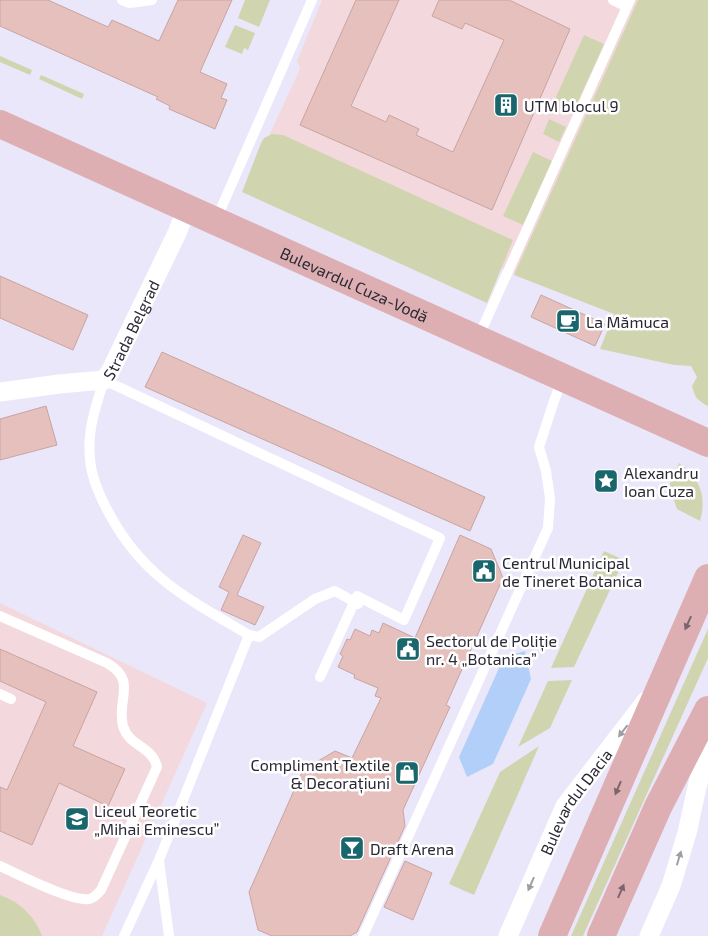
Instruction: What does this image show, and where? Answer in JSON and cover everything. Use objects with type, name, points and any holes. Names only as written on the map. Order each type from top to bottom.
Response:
[{"type":"main road","name":"Bulevardul Cuza-Vodă","points":[[0,124],[563,378],[603,394],[708,443]]},
{"type":"main road","name":"Bulevardul Dacia","points":[[552,936],[615,796],[708,578]]},
{"type":"main road","points":[[601,936],[658,807],[708,710]]},
{"type":"street","name":"Strada Belgrad","points":[[0,392],[104,380],[110,372],[187,208]]},
{"type":"street","name":"Bulevardul Dacia","points":[[508,936],[565,806],[664,678]]},
{"type":"street","points":[[649,936],[671,886],[687,833],[708,737]]},
{"type":"lane","points":[[122,0],[130,3],[152,0]]},
{"type":"lane","points":[[215,221],[312,0]]},
{"type":"lane","points":[[477,339],[629,3],[613,0]]},
{"type":"lane","points":[[363,936],[548,528],[550,498],[546,472],[539,448],[563,378]]},
{"type":"lane","points":[[320,677],[357,596],[404,620],[440,538],[104,380],[92,421],[90,458],[101,499],[119,532],[135,554],[156,575],[182,596],[249,636],[259,637],[315,599],[335,592],[358,604]]},
{"type":"lane","points":[[0,616],[116,668],[122,674],[124,682],[122,716],[126,733],[130,739],[150,752],[155,759],[157,767],[101,890],[95,897],[79,899],[0,866]]},
{"type":"lane","points":[[124,936],[159,860],[249,636]]},
{"type":"lane","points":[[0,694],[11,699]]},
{"type":"lane","points":[[159,860],[169,936]]},
{"type":"shaded area","points":[[322,0],[708,0],[708,349],[508,271],[259,157],[300,69],[297,61]]},
{"type":"shaded area","name":"Liceul Teoretic „Mihai Eminescu”","points":[[0,603],[207,703],[102,936],[0,936]]},
{"type":"green space","points":[[245,0],[270,0],[259,27],[238,18]]},
{"type":"green space","points":[[638,0],[708,0],[708,406],[699,400],[694,393],[692,386],[697,377],[691,366],[674,365],[600,349],[614,314],[514,275]]},
{"type":"green space","points":[[235,25],[255,33],[248,50],[244,48],[242,54],[225,47]]},
{"type":"green space","points":[[584,35],[604,44],[575,108],[555,99]]},
{"type":"green space","points":[[0,56],[32,70],[30,75],[0,62]]},
{"type":"green space","points":[[41,75],[84,94],[82,99],[39,79]]},
{"type":"green space","points":[[549,119],[566,127],[559,142],[543,134]]},
{"type":"green space","points":[[272,134],[283,135],[513,240],[487,303],[242,192],[261,143],[264,138]]},
{"type":"green space","points":[[533,152],[552,161],[523,225],[503,216]]},
{"type":"green space","points":[[679,463],[692,475],[700,488],[703,504],[700,521],[677,509],[669,486]]},
{"type":"green space","points":[[604,551],[624,560],[574,667],[551,668]]},
{"type":"green space","points":[[708,629],[708,658],[583,936],[571,936]]},
{"type":"green space","points":[[572,680],[550,728],[518,747],[548,681]]},
{"type":"green space","points":[[539,746],[474,895],[449,884],[500,772]]},
{"type":"green space","points":[[0,895],[26,911],[35,922],[42,936],[0,936]]},
{"type":"water","points":[[525,651],[531,679],[493,764],[467,777],[459,757],[504,657]]},
{"type":"building","points":[[0,0],[48,0],[108,27],[112,20],[159,41],[178,0],[232,0],[200,72],[227,84],[221,98],[227,100],[215,129],[169,109],[170,106],[156,99],[158,97],[0,26]]},
{"type":"building","name":"UTM blocul 9","points":[[356,0],[399,0],[351,106],[386,122],[389,115],[419,129],[416,135],[453,152],[504,40],[465,23],[462,29],[432,16],[439,0],[509,0],[570,29],[492,210],[300,125]]},
{"type":"building","points":[[0,276],[88,315],[73,350],[0,318]]},
{"type":"building","name":"La Mămuca","points":[[541,295],[605,324],[595,346],[531,317]]},
{"type":"building","points":[[162,352],[485,497],[470,531],[145,387]]},
{"type":"building","points":[[46,406],[57,445],[0,460],[0,419]]},
{"type":"building","points":[[243,535],[261,543],[237,595],[264,607],[255,625],[221,610],[229,592],[219,587]]},
{"type":"building","points":[[460,535],[491,549],[503,578],[446,705],[450,707],[403,810],[405,826],[357,932],[350,936],[272,936],[258,930],[249,892],[303,770],[335,751],[352,758],[381,698],[375,696],[378,688],[354,678],[355,675],[338,667],[343,656],[340,654],[347,639],[350,640],[355,629],[370,636],[372,630],[379,633],[383,623],[415,638]]},
{"type":"building","points":[[0,649],[97,692],[73,746],[125,769],[108,806],[59,783],[32,845],[0,831],[0,787],[7,790],[46,702],[0,681]]},
{"type":"building","points":[[405,861],[432,873],[413,920],[384,907]]},
{"type":"place","name":"UTM blocul 9","points":[[506,105]]},
{"type":"place","name":"La Mămuca","points":[[568,321]]},
{"type":"place","name":"Alexandru Ioan Cuza","points":[[606,481]]},
{"type":"place","name":"Centrul Municipal de Tineret Botanica","points":[[484,571]]},
{"type":"place","name":"Sectorul de Poliție nr. 4 „Botanica”","points":[[408,649]]},
{"type":"place","name":"Compliment Textile & Decorațiuni","points":[[407,773]]},
{"type":"place","name":"Liceul Teoretic „Mihai Eminescu”","points":[[77,819]]},
{"type":"place","name":"Draft Arena","points":[[352,848]]}]
